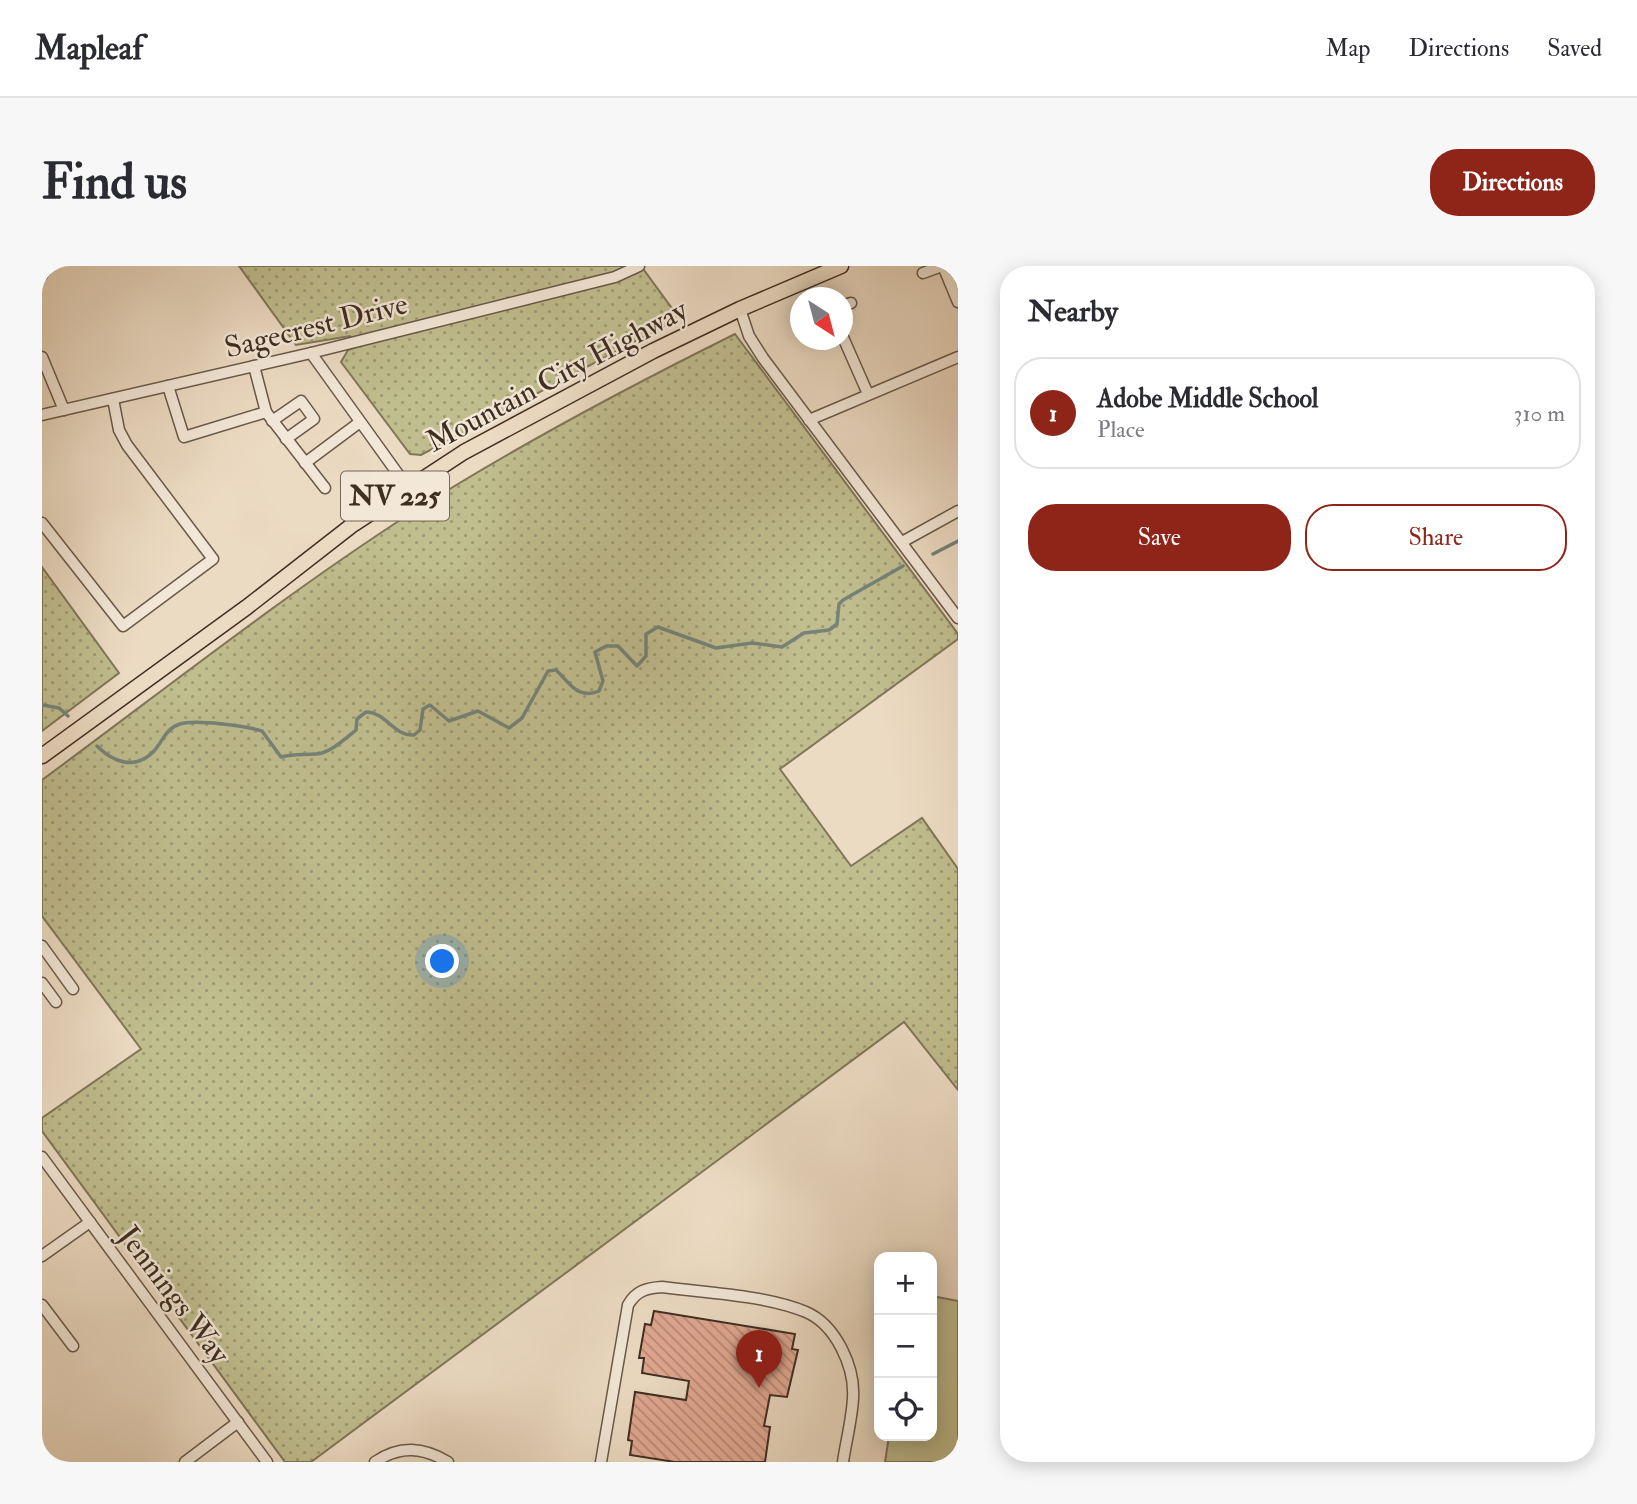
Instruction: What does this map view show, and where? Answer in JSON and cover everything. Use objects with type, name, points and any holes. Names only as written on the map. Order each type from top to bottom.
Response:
[{"type":"main road","name":"Mountain City Highway","points":[[42,756],[236,615],[351,526],[464,452],[554,402],[740,309],[841,266]]},
{"type":"street","points":[[42,275],[47,266]]},
{"type":"street","name":"Sagecrest Drive","points":[[42,415],[311,354],[615,277],[639,266]]},
{"type":"street","points":[[923,273],[943,266],[958,302]]},
{"type":"street","points":[[740,309],[749,336],[763,358],[958,618]]},
{"type":"street","points":[[849,350],[868,394]]},
{"type":"street","points":[[311,354],[408,488]]},
{"type":"street","points":[[42,357],[64,410]]},
{"type":"street","points":[[809,420],[958,357]]},
{"type":"street","points":[[254,366],[269,416],[325,488]]},
{"type":"street","points":[[168,386],[184,438],[269,416],[301,401],[314,419],[286,439]]},
{"type":"street","points":[[42,523],[123,626],[213,559],[127,445],[119,430],[113,399]]},
{"type":"street","points":[[305,463],[360,422]]},
{"type":"street","points":[[902,542],[958,511]]},
{"type":"street","points":[[42,946],[73,989]]},
{"type":"street","points":[[42,983],[56,1002]]},
{"type":"street","name":"Jennings Way","points":[[42,1157],[267,1462]]},
{"type":"street","points":[[42,1256],[90,1222]]},
{"type":"street","points":[[601,1462],[628,1305],[634,1295],[648,1288],[662,1287],[785,1306],[809,1313],[826,1328],[844,1353],[852,1379],[853,1398],[843,1462]]},
{"type":"street","points":[[42,1305],[73,1346]]},
{"type":"street","points":[[185,1462],[238,1422]]},
{"type":"street","points":[[375,1462],[397,1450],[405,1449],[431,1452],[448,1462]]},
{"type":"shaded area","points":[[239,266],[641,266],[679,318],[421,455],[410,454],[341,362],[348,350],[357,347],[350,336],[296,345]]},
{"type":"shaded area","points":[[735,334],[958,634],[958,639],[780,769],[851,866],[922,818],[958,869],[958,1090],[904,1022],[311,1462],[285,1462],[42,1131],[42,1118],[141,1049],[42,916],[42,780],[271,610],[411,513],[570,419]]},
{"type":"shaded area","points":[[42,567],[119,673],[42,731]]},
{"type":"shaded area","points":[[937,1297],[958,1301],[958,1462],[885,1462],[888,1441],[937,1441]]},
{"type":"building","points":[[654,1311],[795,1334],[792,1349],[798,1350],[787,1397],[770,1395],[764,1426],[770,1427],[765,1462],[675,1462],[630,1455],[632,1441],[628,1440],[635,1392],[686,1400],[689,1381],[642,1373],[644,1358],[639,1358],[645,1324],[651,1325]]},
{"type":"waterway","points":[[933,554],[958,541]]},
{"type":"waterway","points":[[97,746],[117,760],[139,761],[154,751],[171,728],[197,722],[262,731],[281,757],[316,754],[332,748],[356,730],[357,719],[366,712],[379,716],[400,732],[414,735],[420,730],[423,709],[430,705],[449,721],[478,711],[509,728],[522,718],[548,671],[556,670],[579,691],[599,691],[603,681],[595,652],[606,646],[618,646],[637,666],[646,656],[646,634],[658,627],[716,648],[752,643],[782,647],[804,633],[829,630],[837,624],[839,604],[843,600],[903,566]]},
{"type":"waterway","points":[[42,705],[59,708],[68,716]]},
{"type":"place","name":"Adobe Middle School","points":[[759,1388]]}]
